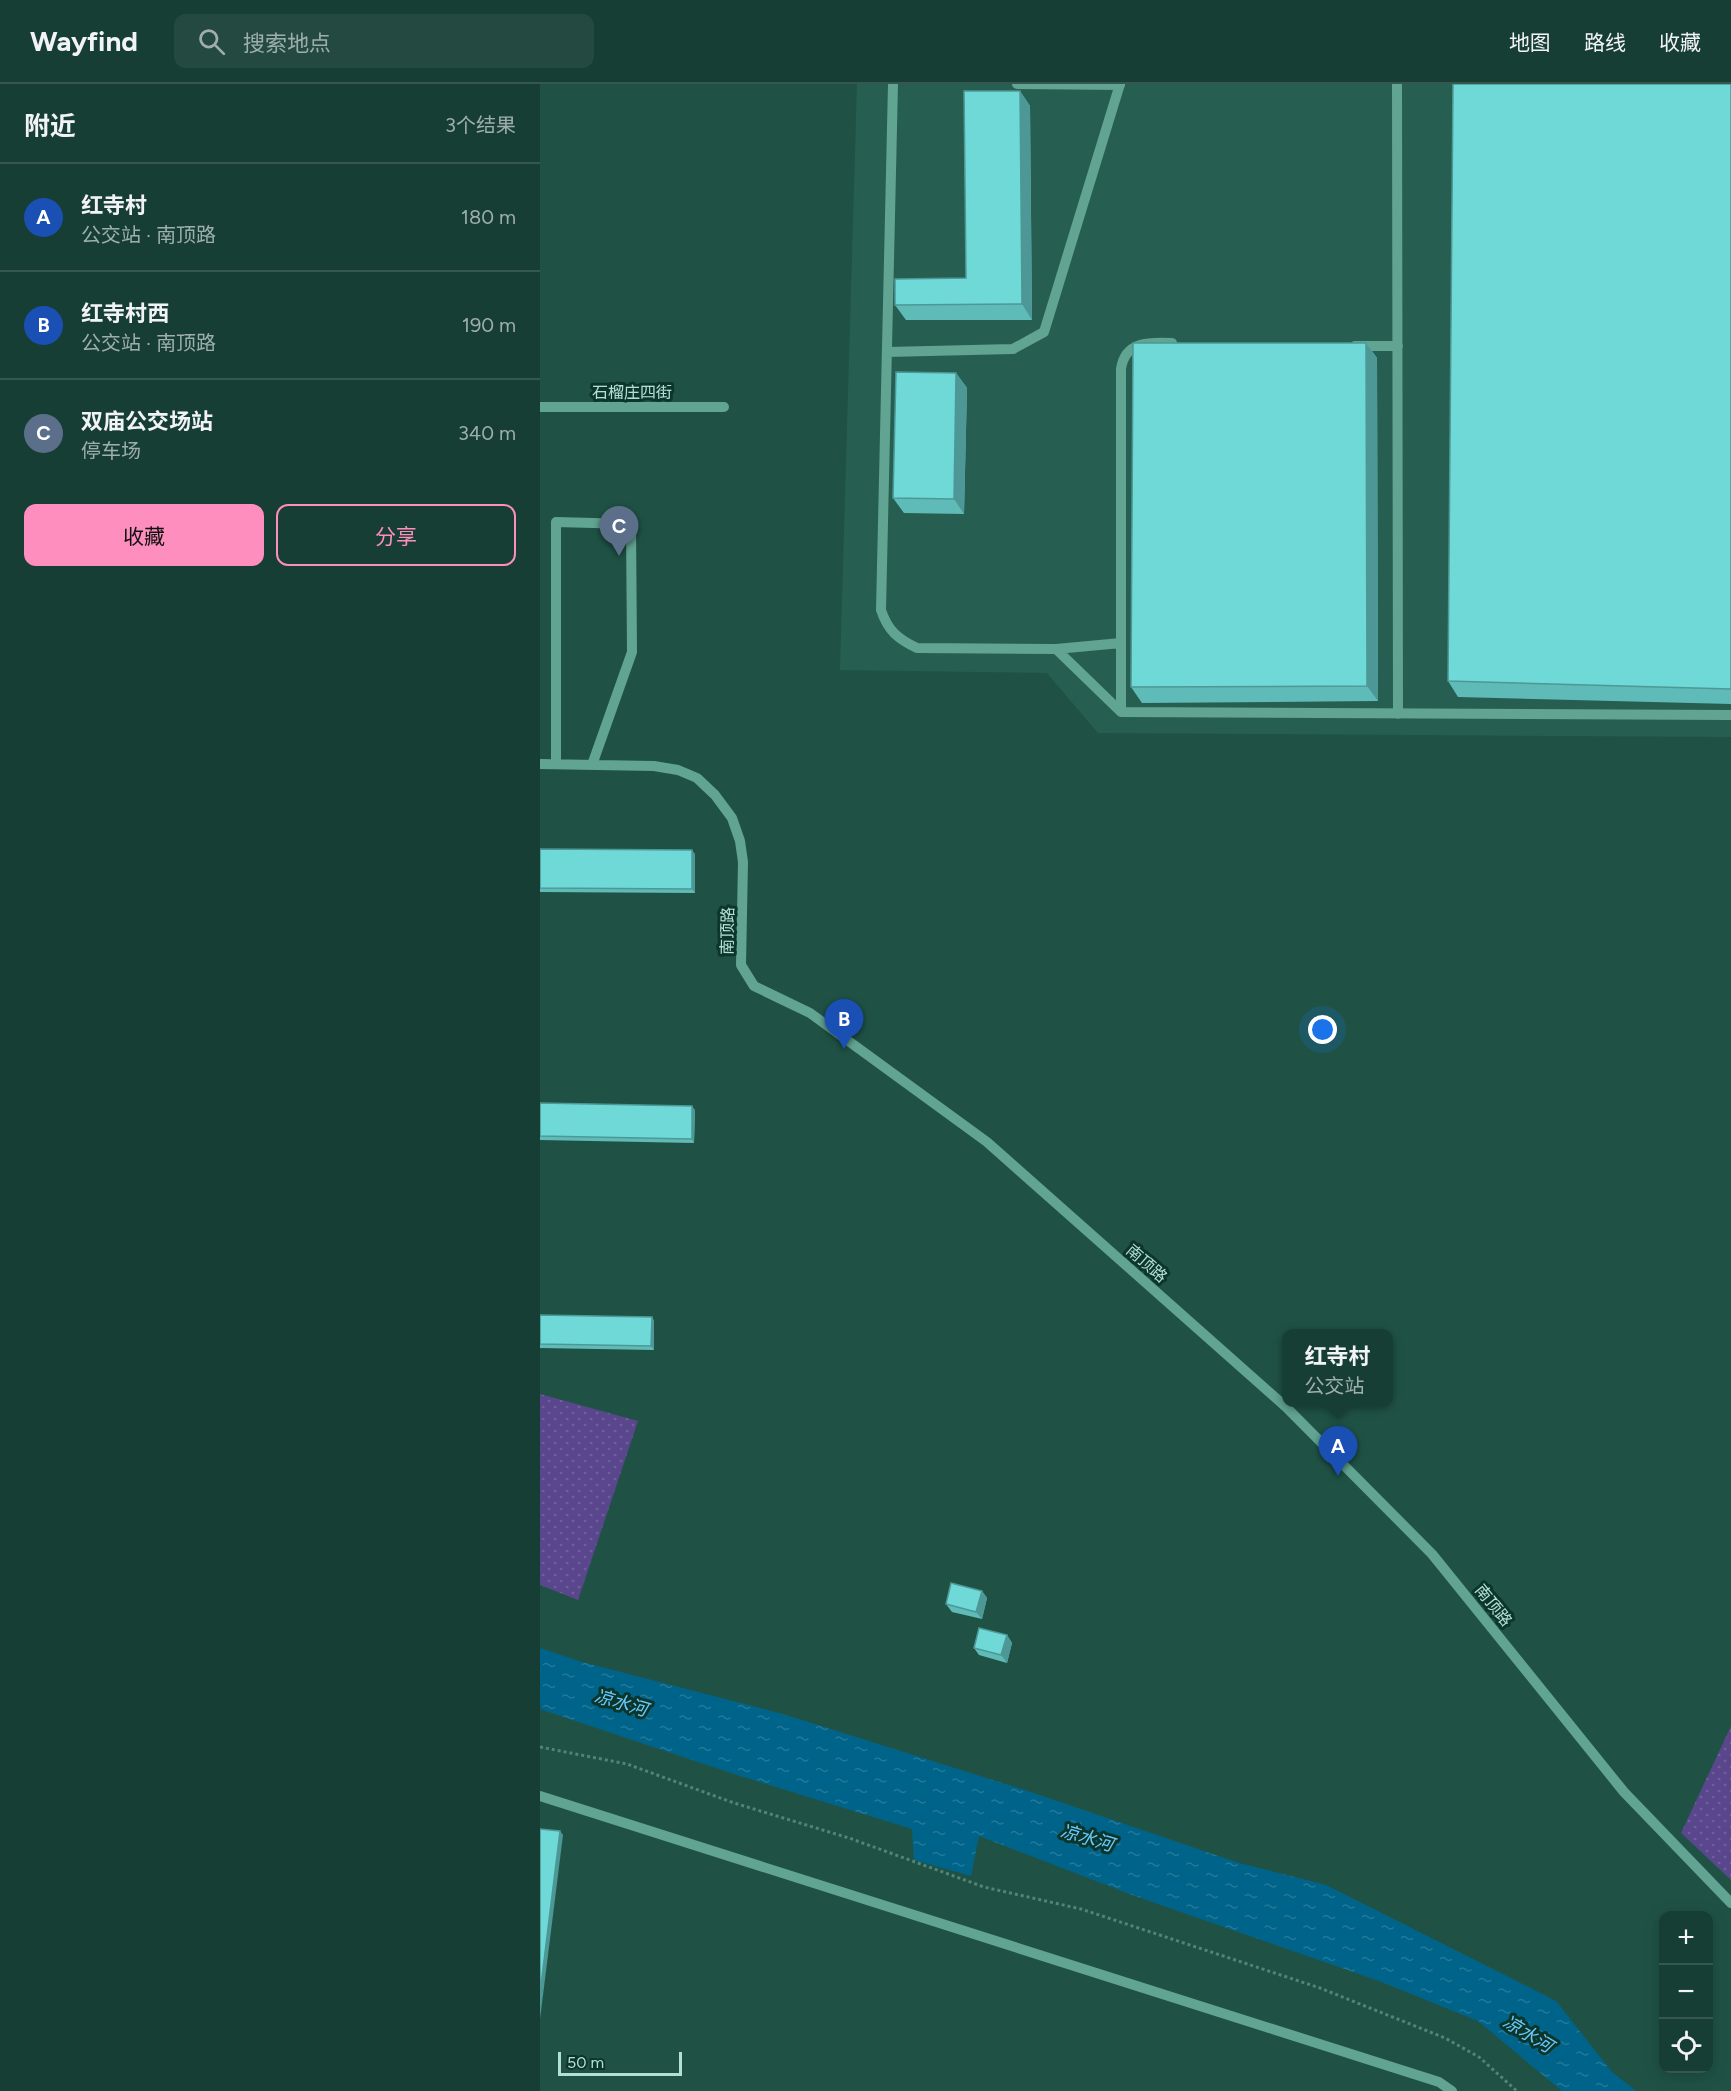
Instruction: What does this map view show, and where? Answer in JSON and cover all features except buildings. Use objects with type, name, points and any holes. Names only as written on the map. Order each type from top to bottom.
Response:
[{"type":"street","points":[[893,84],[881,610],[887,627],[901,640],[917,648],[1056,649],[1121,643]]},
{"type":"street","points":[[886,352],[1013,349],[1044,332],[1120,85],[1017,84]]},
{"type":"street","points":[[1397,84],[1398,714]]},
{"type":"street","points":[[1121,712],[1122,361],[1126,352],[1135,345],[1179,343]]},
{"type":"street","points":[[1344,346],[1398,346]]},
{"type":"street","name":"石榴庄四街","points":[[540,406],[724,407]]},
{"type":"street","points":[[556,764],[556,522],[631,524],[632,652],[592,765]]},
{"type":"street","points":[[1056,649],[1121,712],[1731,715]]},
{"type":"street","name":"南顶路","points":[[540,764],[654,766],[678,770],[697,778],[715,795],[732,818],[740,841],[743,862],[741,965],[754,986],[810,1013],[987,1142],[1282,1403]]},
{"type":"street","name":"南顶路","points":[[1286,1407],[1432,1554],[1624,1792],[1731,1903]]},
{"type":"street","points":[[540,1797],[1439,2082],[1452,2091]]},
{"type":"path","points":[[540,1747],[627,1764],[734,1803],[849,1838],[984,1887],[1081,1909],[1320,1988],[1445,2037],[1479,2057],[1517,2091]]},
{"type":"shaded area","points":[[857,84],[1731,84],[1731,737],[1098,733],[1047,673],[840,670]]},
{"type":"shaded area","points":[[540,1394],[638,1421],[578,1600],[540,1585]]},
{"type":"shaded area","points":[[1731,1726],[1731,1880],[1681,1833]]},
{"type":"water","name":"凉水河","points":[[540,1648],[582,1662],[783,1714],[1031,1792],[1239,1863],[1326,1885],[1556,2001],[1612,2072],[1636,2091],[1562,2091],[1478,2021],[1379,1981],[1135,1896],[979,1836],[971,1876],[914,1860],[912,1829],[734,1774],[540,1709]]},
{"type":"place","name":"双庙公交场站","points":[[619,556]]},
{"type":"place","name":"红寺村西","points":[[844,1049]]},
{"type":"place","name":"红寺村","points":[[1338,1476]]}]
